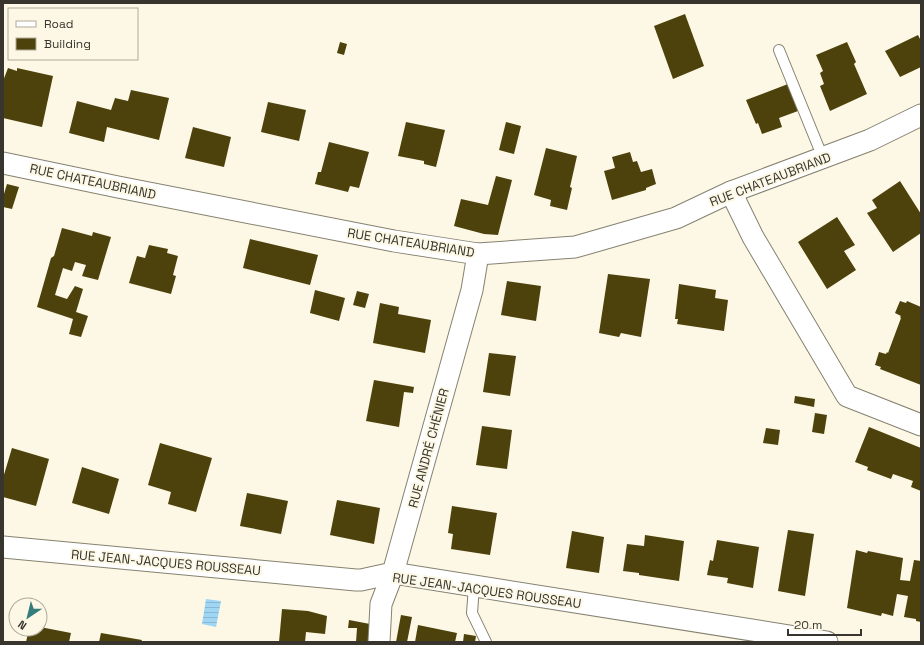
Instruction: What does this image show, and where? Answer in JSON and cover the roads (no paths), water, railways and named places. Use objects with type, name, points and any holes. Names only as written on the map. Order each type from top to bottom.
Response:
[{"type":"street","name":"RUE CHATEAUBRIAND","points":[[3,163],[394,241],[478,254],[575,247],[676,218],[732,192],[870,140],[921,115]]},
{"type":"street","points":[[732,192],[753,237],[847,396],[921,426]]},
{"type":"street","name":"RUE ANDRÉ CHÉNIER","points":[[379,642],[381,604],[393,574],[472,290],[478,254]]},
{"type":"street","name":"RUE JEAN-JACQUES ROUSSEAU","points":[[3,547],[361,580],[393,574],[822,642]]},
{"type":"lane","points":[[779,50],[823,158]]},
{"type":"lane","points":[[474,586],[472,613],[486,642]]},
{"type":"water","points":[[206,599],[221,601],[216,627],[202,624]]}]
